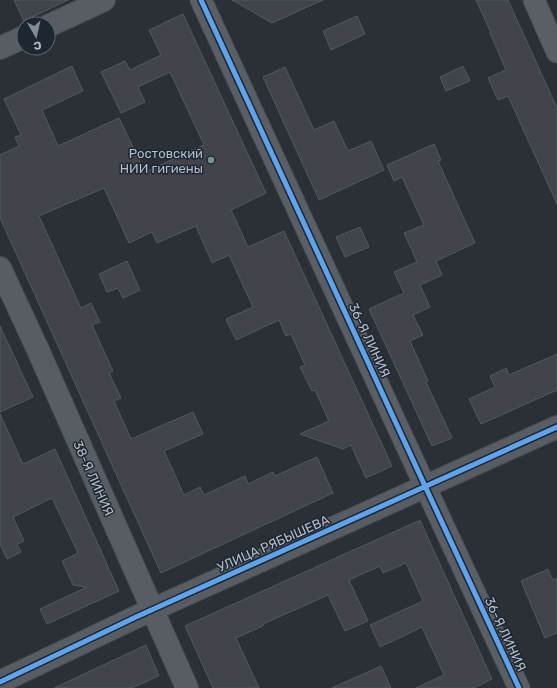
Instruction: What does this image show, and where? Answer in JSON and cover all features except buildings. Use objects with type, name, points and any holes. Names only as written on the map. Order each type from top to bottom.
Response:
[{"type":"street","points":[[56,22],[104,0]]},
{"type":"street","name":"36-Я ЛИНИЯ","points":[[202,0],[519,688]]},
{"type":"street","points":[[534,0],[557,52]]},
{"type":"street","points":[[0,48],[16,41]]},
{"type":"street","name":"38-Я ЛИНИЯ","points":[[0,268],[38,350],[187,688]]},
{"type":"street","name":"УЛИЦА РЯБЫШЕВА","points":[[0,682],[152,610],[557,427]]},
{"type":"cycle path","points":[[201,0],[519,688]]},
{"type":"cycle path","points":[[0,682],[136,617],[557,427]]},
{"type":"place","name":"Ростовский НИИ гигиены","points":[[211,160]]}]
